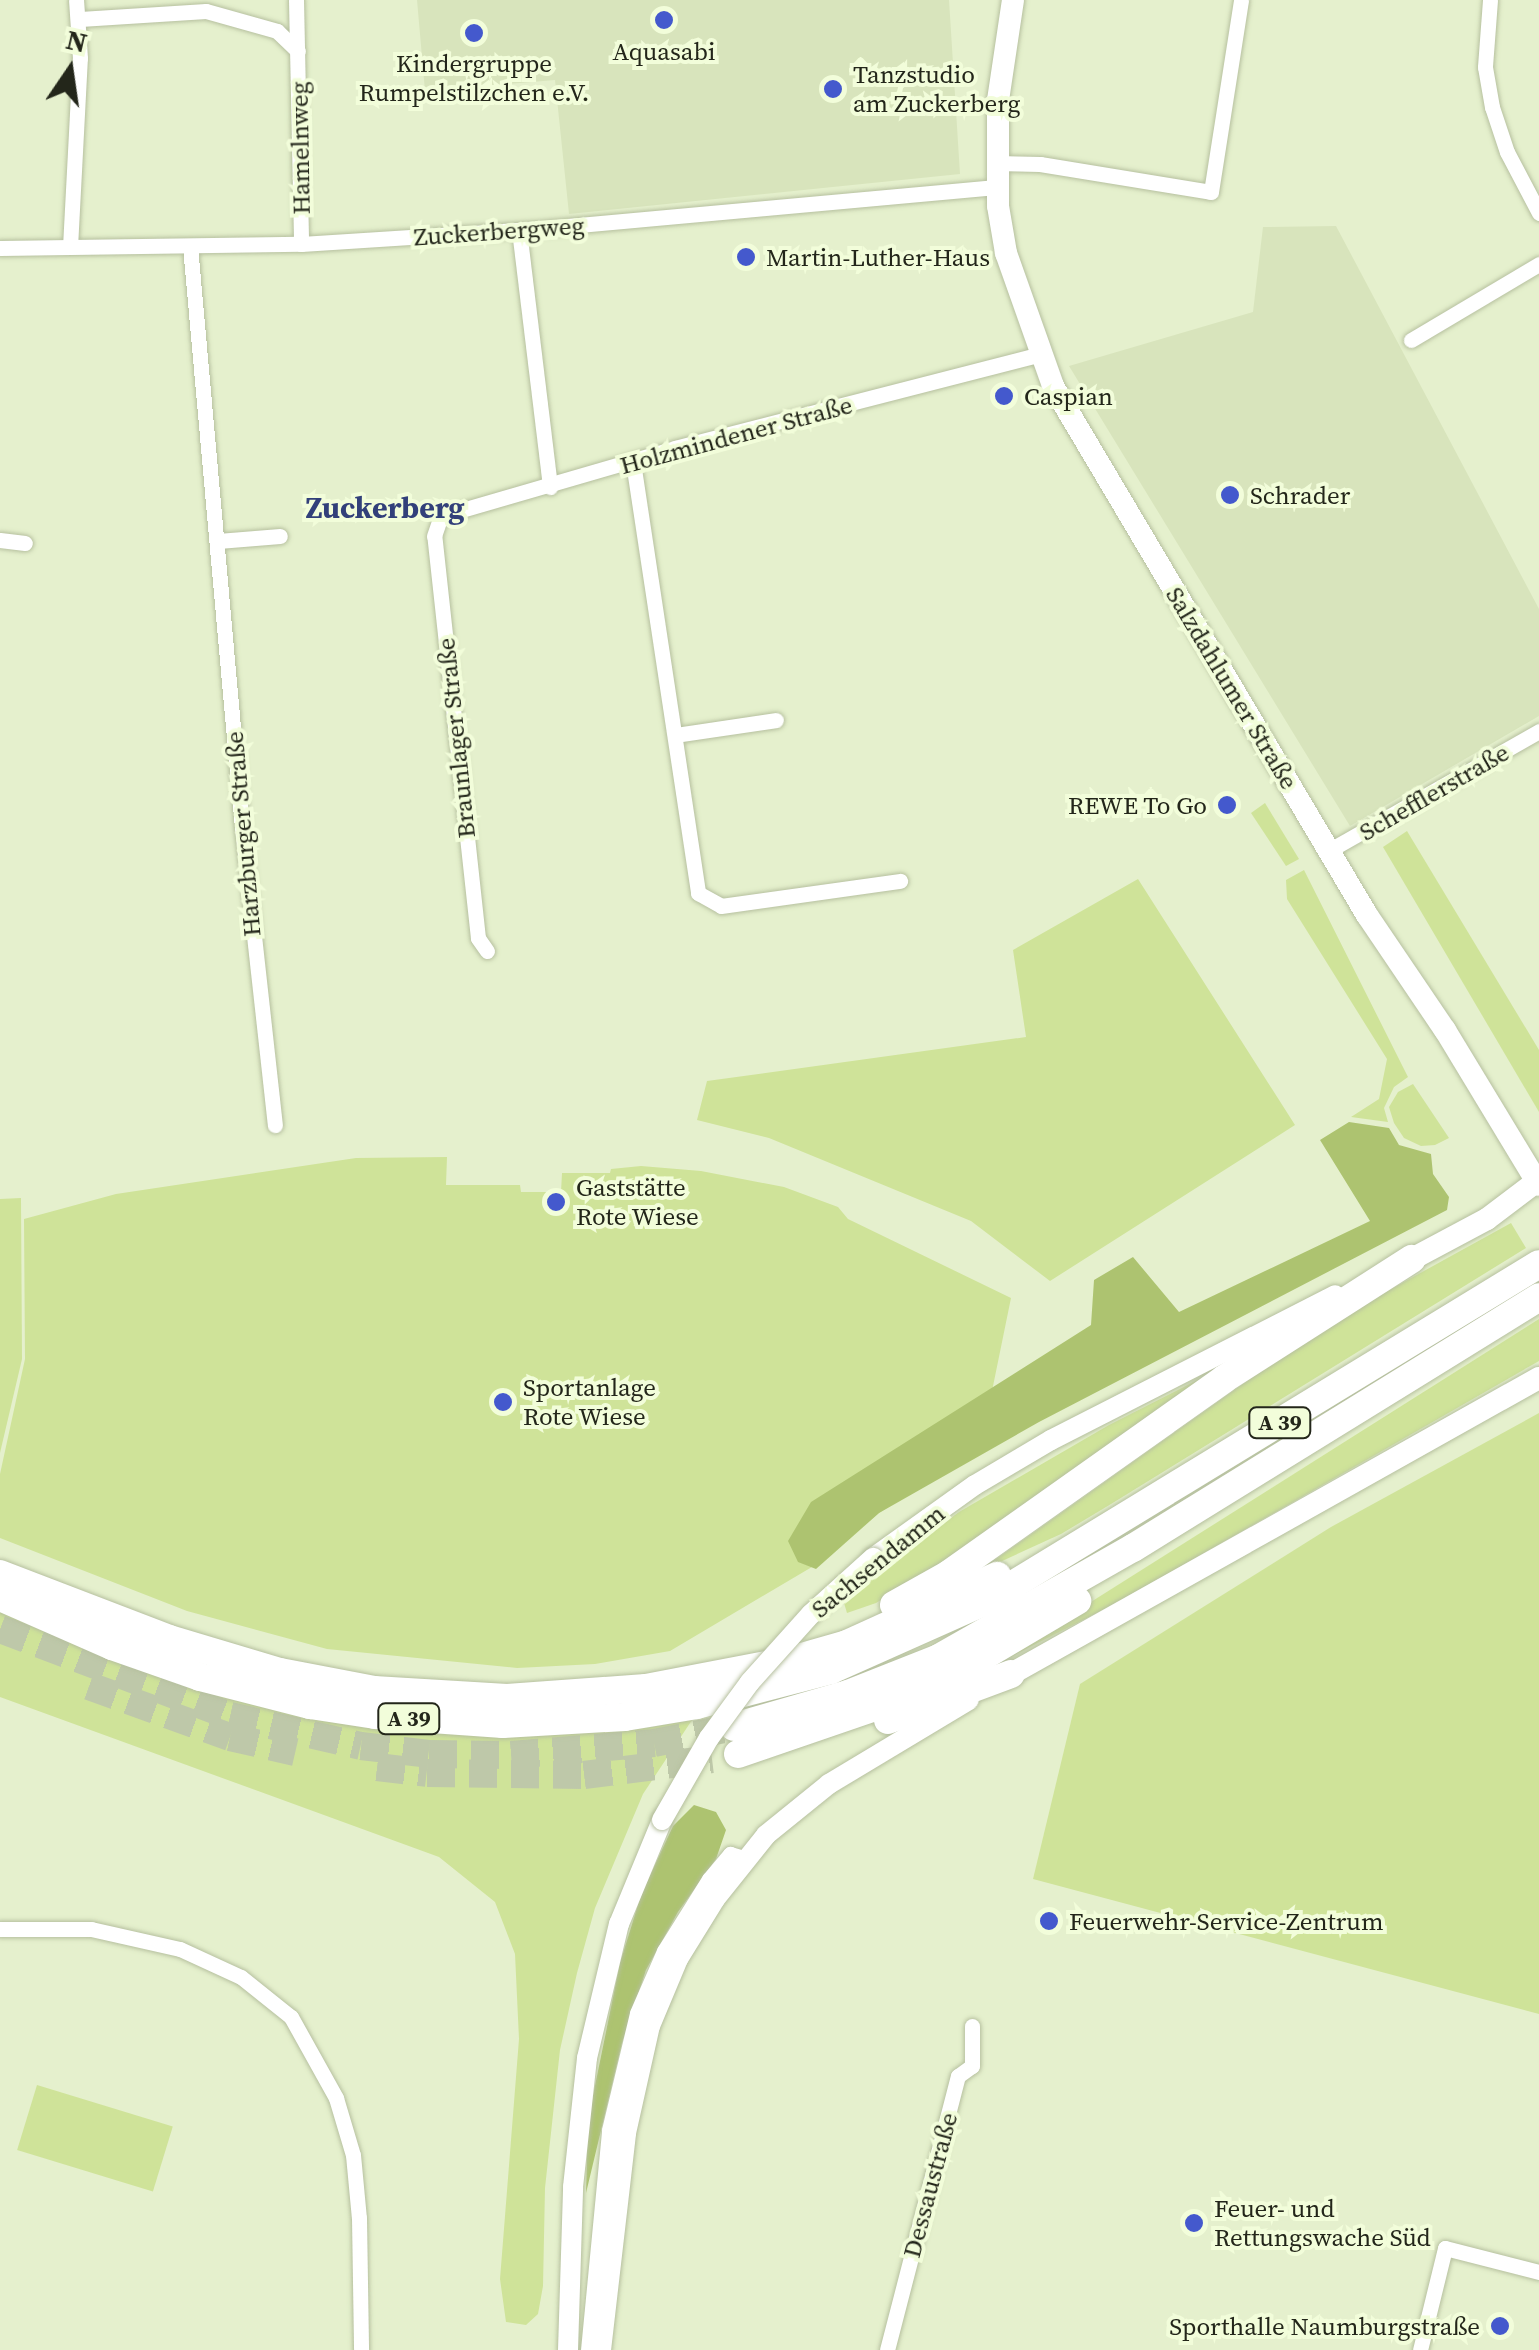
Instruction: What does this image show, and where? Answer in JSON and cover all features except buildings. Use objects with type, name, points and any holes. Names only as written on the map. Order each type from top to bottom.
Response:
[{"type":"highway","points":[[706,1676],[816,1642],[949,1574],[1224,1379],[1412,1259]]},
{"type":"highway","name":"A 39","points":[[0,1598],[166,1666],[310,1705],[433,1722],[582,1721],[698,1706],[831,1670],[952,1619],[1100,1534],[1539,1264]]},
{"type":"highway","name":"A 39","points":[[1011,1674],[865,1727],[728,1747],[893,1701],[962,1669],[1088,1594],[1134,1548],[1539,1297]]},
{"type":"highway","points":[[0,1570],[77,1604],[240,1662],[374,1690],[467,1697],[558,1696],[788,1662],[847,1644],[1100,1534]]},
{"type":"main road","name":"Salzdahlumer Straße","points":[[1012,0],[998,100],[997,187],[1006,252],[1053,386],[1328,852],[1538,1182]]},
{"type":"main road","name":"Sachsendamm","points":[[1412,1259],[1486,1219],[1538,1182]]},
{"type":"main road","points":[[1011,1674],[1539,1378]]},
{"type":"street","points":[[70,248],[80,19],[76,0]]},
{"type":"street","name":"Hamelnweg","points":[[296,0],[302,244]]},
{"type":"street","points":[[996,162],[1040,164],[1211,192],[1241,0]]},
{"type":"street","points":[[1490,0],[1485,67],[1492,107],[1506,152],[1539,213]]},
{"type":"street","name":"Hamelnweg","points":[[80,19],[206,10],[277,32],[298,51]]},
{"type":"street","name":"Zuckerbergweg","points":[[0,248],[302,244],[519,230],[997,187]]},
{"type":"street","points":[[519,230],[550,487]]},
{"type":"street","name":"Harzburger Straße","points":[[190,246],[244,846],[275,1125]]},
{"type":"street","points":[[1411,340],[1539,264]]},
{"type":"street","name":"Holzmindener Straße","points":[[436,522],[448,513],[1040,354]]},
{"type":"street","points":[[633,462],[694,883],[703,899],[721,906],[900,882]]},
{"type":"street","name":"Braunlager Straße","points":[[436,522],[478,938],[487,951]]},
{"type":"street","points":[[218,542],[280,536]]},
{"type":"street","points":[[0,540],[25,543]]},
{"type":"street","points":[[675,735],[776,720]]},
{"type":"street","name":"Schefflerstraße","points":[[1328,852],[1539,731]]},
{"type":"street","name":"Sachsendamm","points":[[568,2350],[572,2188],[587,2058],[619,1924],[662,1820],[709,1738],[750,1682],[811,1614],[873,1558],[975,1485],[1200,1360],[1412,1259]]},
{"type":"street","points":[[602,2350],[626,2133],[642,2054],[678,1959],[744,1858],[829,1784],[1011,1674]]},
{"type":"street","points":[[588,2350],[609,2130],[637,2013],[664,1951],[710,1878],[730,1854],[744,1858]]},
{"type":"street","points":[[0,1929],[91,1929],[180,1948],[241,1978],[292,2018],[336,2098],[353,2155],[359,2218],[360,2350]]},
{"type":"street","name":"Dessaustraße","points":[[887,2350],[958,2076],[972,2066],[972,2026]]},
{"type":"street","points":[[1420,2350],[1444,2248],[1539,2272]]},
{"type":"shaded area","points":[[417,0],[949,0],[960,174],[569,214],[555,80],[425,91]]},
{"type":"shaded area","points":[[1336,226],[1539,609],[1539,716],[1350,826],[1069,366],[1253,312],[1263,227]]},
{"type":"green space","points":[[1265,803],[1299,859],[1286,866],[1251,813]]},
{"type":"green space","points":[[1407,831],[1539,1050],[1539,1112],[1383,847]]},
{"type":"green space","points":[[1304,870],[1408,1077],[1394,1087],[1384,1108],[1388,1122],[1351,1117],[1379,1099],[1387,1059],[1287,899],[1286,880]]},
{"type":"green space","points":[[1138,879],[1295,1125],[1050,1281],[971,1221],[769,1138],[697,1120],[707,1081],[1026,1037],[1013,950]]},
{"type":"green space","points":[[1413,1084],[1449,1138],[1421,1146],[1404,1138],[1394,1123],[1389,1107],[1398,1092]]},
{"type":"green space","points":[[1349,1122],[1389,1128],[1399,1145],[1431,1154],[1433,1174],[1449,1197],[1447,1210],[1039,1422],[879,1513],[816,1569],[798,1562],[788,1541],[811,1502],[1091,1325],[1094,1280],[1133,1257],[1179,1312],[1370,1221],[1320,1140]]},
{"type":"green space","name":"Sportanlage Rote Wiese","points":[[447,1157],[446,1185],[520,1185],[521,1192],[561,1192],[562,1173],[610,1173],[611,1169],[641,1166],[701,1171],[784,1187],[838,1207],[848,1219],[1011,1298],[981,1445],[879,1513],[817,1564],[670,1651],[595,1664],[517,1668],[327,1649],[187,1611],[0,1538],[0,1474],[25,1359],[24,1219],[116,1194],[356,1158]]},
{"type":"green space","points":[[21,1198],[22,1359],[0,1453],[0,1199]]},
{"type":"green space","points":[[1511,1223],[1526,1248],[1061,1534],[978,1572],[1326,1325]]},
{"type":"green space","points":[[1539,1319],[1539,1361],[1122,1600],[977,1674]]},
{"type":"green space","points":[[1239,1359],[935,1568],[876,1603],[847,1613],[844,1603],[871,1577],[959,1512],[1109,1425]]},
{"type":"green space","points":[[1539,1413],[1539,2014],[1033,1879],[1080,1684],[1331,1527]]},
{"type":"green space","points":[[0,1612],[157,1676],[302,1716],[366,1728],[513,1737],[646,1728],[692,1720],[643,1794],[595,1908],[577,1973],[560,2050],[545,2188],[543,2286],[538,2314],[526,2325],[506,2322],[500,2279],[519,2039],[515,1954],[495,1902],[439,1857],[0,1697]]},
{"type":"green space","points":[[694,1805],[716,1812],[726,1830],[716,1859],[678,1912],[646,1970],[622,2043],[586,2193],[588,2120],[620,1963],[641,1895],[673,1826]]},
{"type":"green space","points":[[37,2085],[173,2127],[153,2192],[17,2150]]},
{"type":"tunnel","points":[[0,1629],[230,1716],[361,1746],[429,1754],[511,1755],[654,1743],[734,1727]]},
{"type":"tunnel","points":[[89,1686],[230,1737],[295,1752]]},
{"type":"tunnel","points":[[377,1767],[427,1773],[584,1775],[712,1759]]},
{"type":"place","name":"Aquasabi","points":[[664,20]]},
{"type":"place","name":"Kindergruppe Rumpelstilzchen e.V.","points":[[474,33]]},
{"type":"place","name":"Tanzstudio am Zuckerberg","points":[[833,89]]},
{"type":"place","name":"Martin-Luther-Haus","points":[[746,257]]},
{"type":"place","name":"Caspian","points":[[1004,396]]},
{"type":"place","name":"Schrader","points":[[1230,495]]},
{"type":"place","name":"REWE To Go","points":[[1227,805]]},
{"type":"place","name":"Gaststätte Rote Wiese","points":[[556,1202]]},
{"type":"place","name":"Sportanlage Rote Wiese","points":[[503,1402]]},
{"type":"place","name":"Feuerwehr-Service-Zentrum","points":[[1049,1921]]},
{"type":"place","name":"Feuer- und Rettungswache Süd","points":[[1194,2223]]},
{"type":"place","name":"Sporthalle Naumburgstraße","points":[[1500,2326]]},
{"type":"district","name":"Zuckerberg","points":[[385,508]]}]
